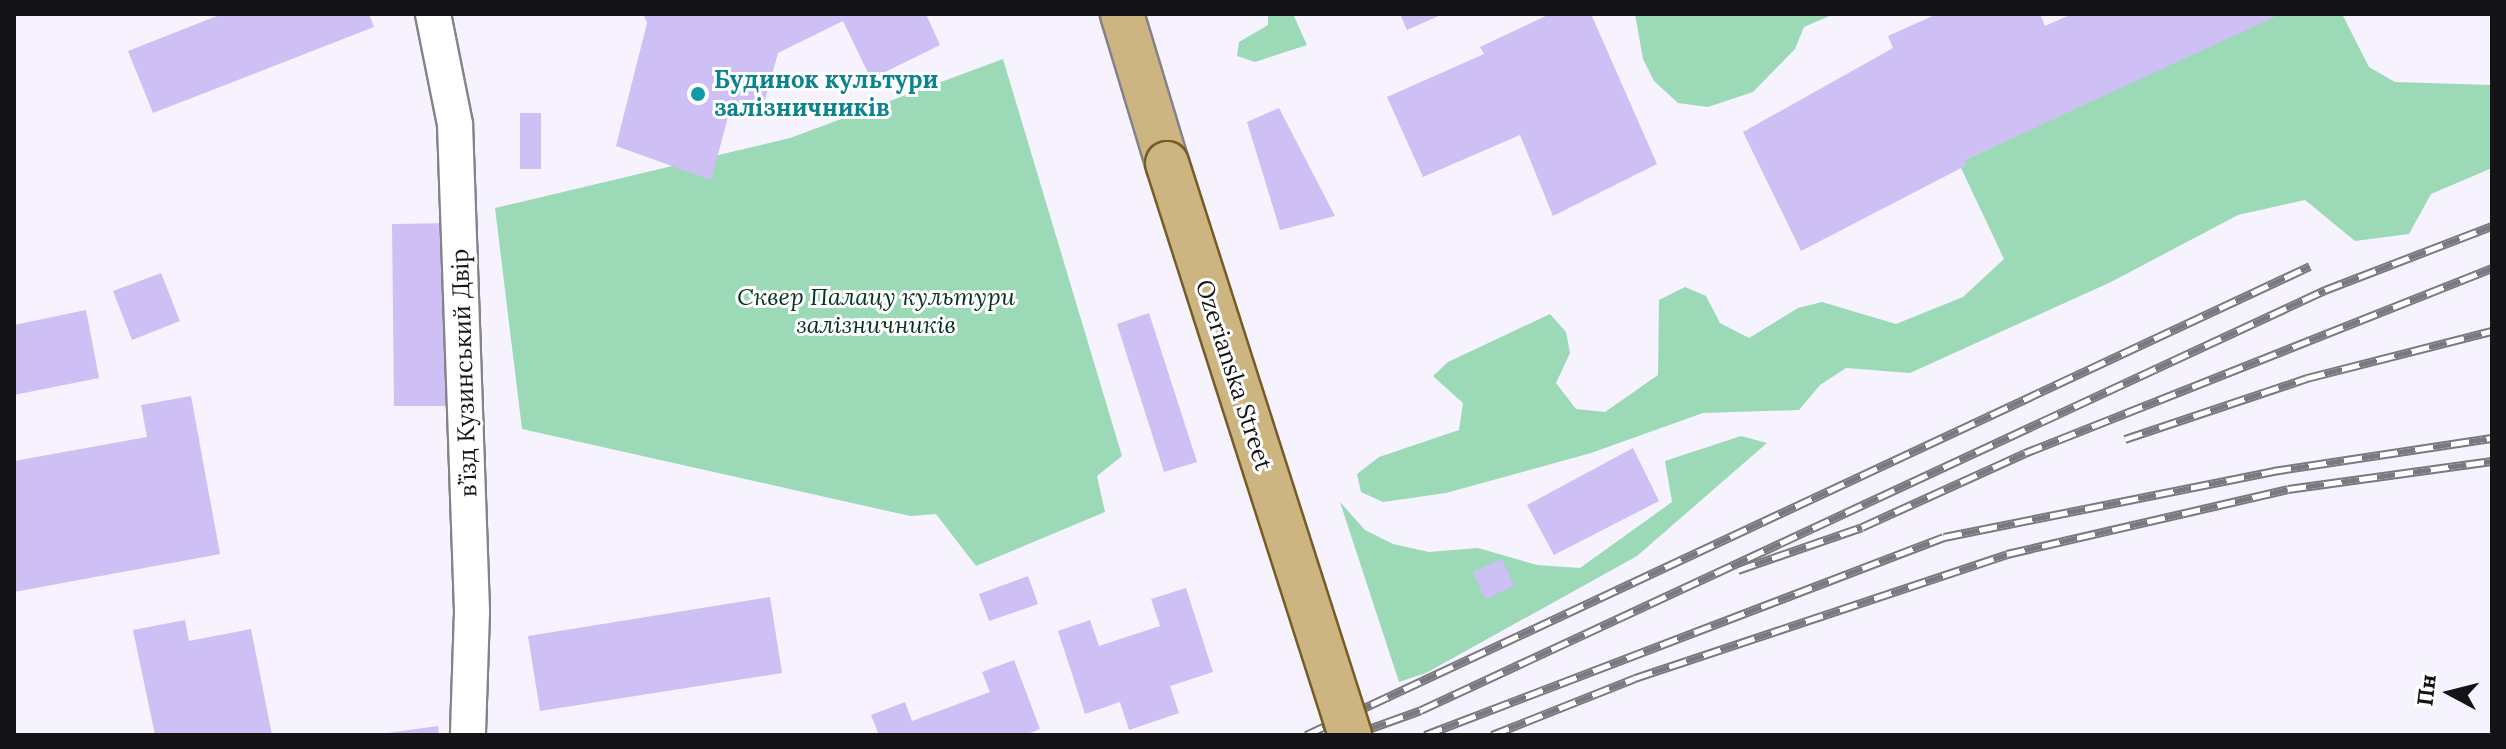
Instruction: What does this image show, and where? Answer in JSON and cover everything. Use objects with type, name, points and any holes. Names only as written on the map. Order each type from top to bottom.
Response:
[{"type":"main road","name":"Ozerianska Street","points":[[1122,14],[1350,735]]},
{"type":"street","name":"в’їзд Кузинський Двір","points":[[433,14],[455,124],[472,612],[468,735]]},
{"type":"green space","points":[[1268,14],[1293,14],[1307,45],[1255,62],[1237,56],[1239,42],[1268,25]]},
{"type":"green space","points":[[1635,14],[1832,15],[1804,27],[1795,49],[1753,92],[1708,107],[1678,103],[1654,81],[1643,59]]},
{"type":"green space","points":[[2276,14],[2342,14],[2369,67],[2395,82],[2492,85],[2492,168],[2431,194],[2409,234],[2355,241],[2305,200],[2238,215],[2111,282],[1910,373],[1846,368],[1820,385],[1799,410],[1703,413],[1591,453],[1446,493],[1383,502],[1361,492],[1357,474],[1379,457],[1459,430],[1463,403],[1433,376],[1448,362],[1550,314],[1566,332],[1570,353],[1556,383],[1576,409],[1605,412],[1658,375],[1659,300],[1685,287],[1706,296],[1720,323],[1749,338],[1798,308],[1822,302],[1896,324],[1963,297],[2004,259],[1961,168],[1965,160]]},
{"type":"green space","name":"Сквер Палацу культури залізничників","points":[[1003,59],[1122,456],[1097,476],[1105,512],[976,566],[936,514],[910,516],[522,429],[495,208],[790,138]]},
{"type":"green space","points":[[1741,436],[1767,443],[1637,556],[1426,673],[1399,682],[1340,502],[1365,530],[1393,544],[1429,552],[1478,548],[1537,565],[1580,568],[1672,502],[1665,461]]},
{"type":"building","points":[[222,14],[369,14],[374,27],[153,113],[128,51]]},
{"type":"building","name":"Будинок культури залізничників","points":[[643,14],[926,14],[940,45],[871,79],[843,21],[778,53],[760,118],[730,110],[711,180],[616,146],[647,23]]},
{"type":"building","points":[[1400,14],[1443,14],[1407,30]]},
{"type":"building","points":[[1550,14],[1591,14],[1657,164],[1553,216],[1520,135],[1423,177],[1387,97],[1484,54],[1480,47]]},
{"type":"building","points":[[1937,14],[2040,14],[2045,26],[2072,14],[2281,14],[1965,160],[1967,165],[1801,251],[1743,132],[1893,48],[1888,36]]},
{"type":"building","points":[[1279,108],[1335,216],[1280,230],[1247,122]]},
{"type":"building","points":[[520,113],[541,113],[541,169],[520,169]]},
{"type":"building","points":[[457,223],[459,406],[394,406],[392,224]]},
{"type":"building","points":[[161,273],[180,321],[132,340],[113,291]]},
{"type":"building","points":[[86,310],[99,378],[14,395],[14,325]]},
{"type":"building","points":[[1149,313],[1197,462],[1164,472],[1117,324]]},
{"type":"building","points":[[191,396],[220,554],[14,592],[14,461],[147,437],[141,405]]},
{"type":"building","points":[[1633,448],[1659,501],[1554,555],[1527,505]]},
{"type":"building","points":[[1502,559],[1514,586],[1485,599],[1473,572]]},
{"type":"building","points":[[1028,576],[1038,604],[989,621],[979,594]]},
{"type":"building","points":[[1186,588],[1213,672],[1170,686],[1179,713],[1129,730],[1120,702],[1085,714],[1058,631],[1090,620],[1099,646],[1160,626],[1151,599]]},
{"type":"building","points":[[770,597],[782,673],[540,711],[528,636]]},
{"type":"building","points":[[185,620],[189,641],[251,629],[272,735],[155,735],[133,630]]},
{"type":"building","points":[[1014,660],[1040,729],[1025,735],[879,735],[871,715],[905,702],[912,721],[990,692],[982,672]]},
{"type":"building","points":[[438,726],[439,735],[387,735],[387,733]]},
{"type":"railway","points":[[1352,735],[1421,710],[2325,290],[2492,226]]},
{"type":"railway","points":[[1306,735],[2310,266]]},
{"type":"railway","points":[[1738,570],[1862,527],[2025,453],[2492,268]]},
{"type":"railway","points":[[2125,439],[2307,378],[2492,331]]},
{"type":"railway","points":[[1425,735],[1944,537],[2273,471],[2492,438]]},
{"type":"railway","points":[[1492,735],[1635,678],[2007,554],[2288,489],[2492,461]]},
{"type":"place","name":"Будинок культури залізничників","points":[[698,94]]}]
